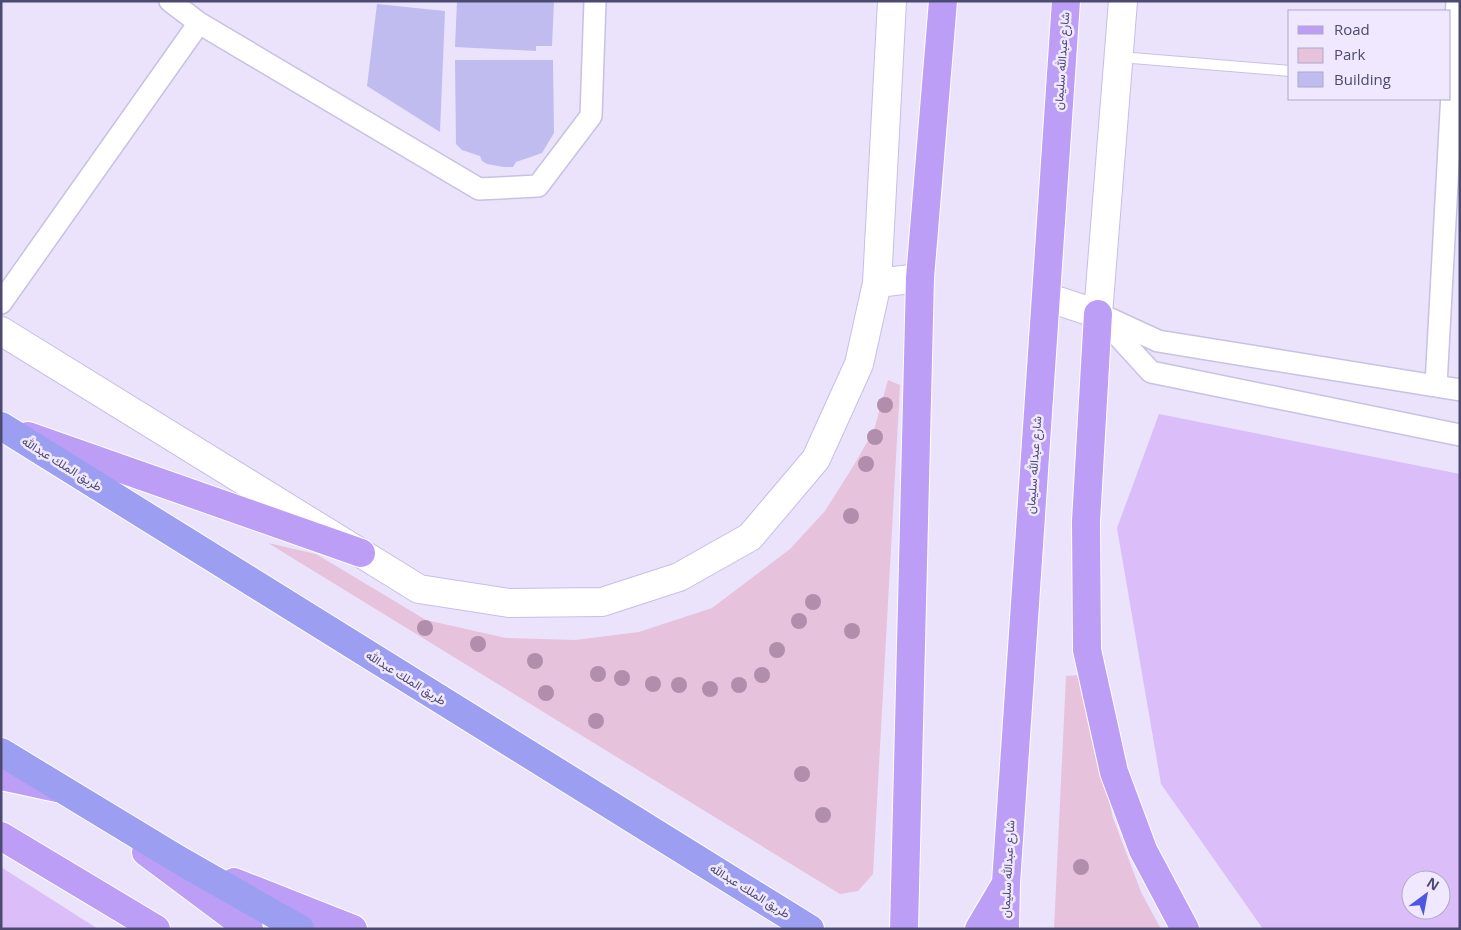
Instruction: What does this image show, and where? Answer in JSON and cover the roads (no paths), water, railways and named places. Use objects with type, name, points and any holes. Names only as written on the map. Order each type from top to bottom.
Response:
[{"type":"highway","name":"طريق الملك عبدالله","points":[[1,426],[810,929]]},
{"type":"highway","points":[[1,752],[179,860],[300,929]]},
{"type":"main road","points":[[1,331],[419,589],[509,603],[602,602],[679,577],[750,537],[816,460],[859,364],[877,283],[892,1]]},
{"type":"main road","points":[[904,929],[920,278],[943,1]]},
{"type":"main road","name":"شارع عبدالله سليمان","points":[[1005,929],[1006,883],[1066,1]]},
{"type":"main road","points":[[1123,1],[1098,314],[1086,521],[1087,650],[1114,772],[1143,850],[1185,929]]},
{"type":"main road","points":[[877,283],[920,278]]},
{"type":"main road","points":[[1046,297],[1098,314]]},
{"type":"main road","points":[[1,426],[361,553]]},
{"type":"main road","points":[[1,776],[62,789],[249,929]]},
{"type":"main road","points":[[1,836],[156,929]]},
{"type":"main road","points":[[179,860],[353,929]]},
{"type":"main road","points":[[979,929],[1006,883]]},
{"type":"street","points":[[170,1],[199,23],[479,189],[538,186],[591,116],[595,1]]},
{"type":"street","points":[[1436,385],[1455,112],[1451,84],[1457,1]]},
{"type":"street","points":[[1,304],[199,23]]},
{"type":"street","points":[[1098,314],[1158,342],[1460,390]]},
{"type":"street","points":[[1098,314],[1151,372],[1460,435]]},
{"type":"lane","points":[[1119,57],[1288,71]]}]
